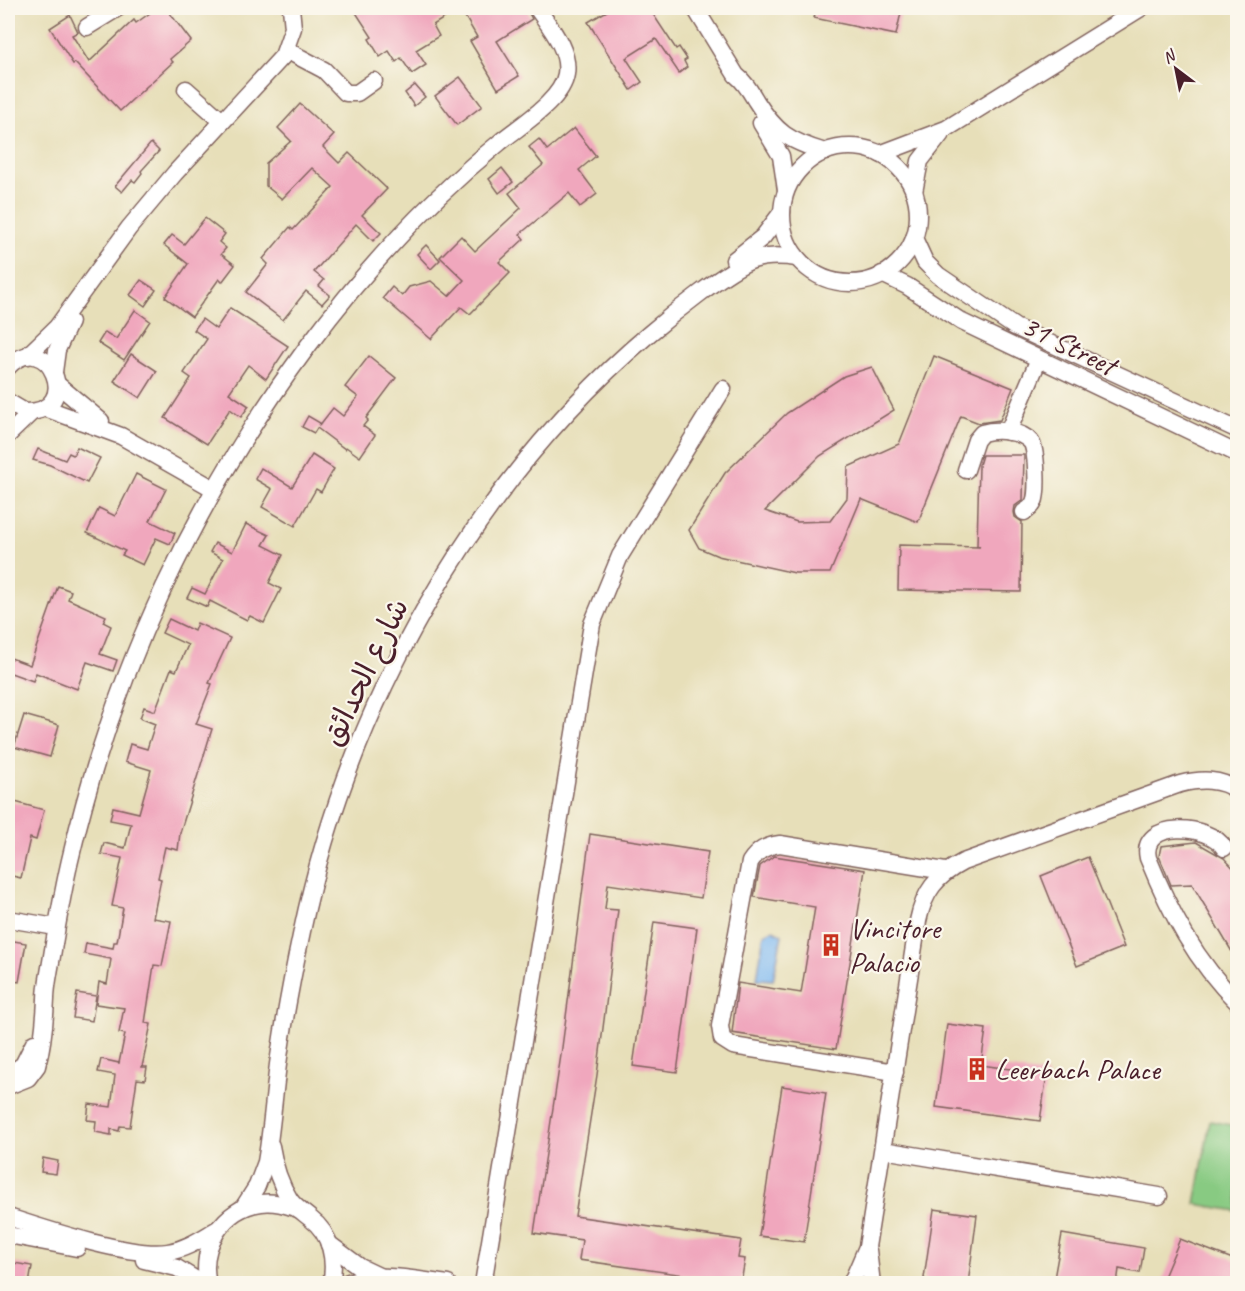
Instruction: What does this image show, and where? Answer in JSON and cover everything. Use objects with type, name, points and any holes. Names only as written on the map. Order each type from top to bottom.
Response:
[{"type":"street","points":[[87,27],[118,8]]},
{"type":"street","points":[[9,364],[27,357],[51,335],[151,200],[273,68],[286,50],[293,28],[291,8]]},
{"type":"street","points":[[8,1086],[28,1078],[37,1066],[56,927],[71,854],[107,727],[156,604],[214,489],[276,391],[345,299],[438,199],[488,152],[553,99],[562,87],[567,72],[566,57],[537,8]]},
{"type":"street","points":[[695,8],[736,75],[782,134],[795,143],[825,152]]},
{"type":"street","points":[[880,154],[946,129],[1141,8]]},
{"type":"street","points":[[286,50],[324,70],[346,93],[357,93],[374,81]]},
{"type":"street","points":[[736,75],[737,85],[781,156],[786,172],[786,191],[782,212],[785,236],[797,258],[807,268],[831,280],[857,282],[882,274],[899,261],[914,238],[918,217],[914,192],[917,171],[925,152],[946,129]]},
{"type":"street","points":[[186,89],[222,122]]},
{"type":"street","points":[[786,191],[802,166],[825,152],[851,147],[880,154],[901,170],[914,192]]},
{"type":"street","points":[[674,314],[685,298],[763,237],[782,212]]},
{"type":"street","name":"31 Street","points":[[914,238],[925,262],[938,275],[1015,327],[1238,430]]},
{"type":"street","points":[[674,314],[751,260],[775,256],[797,258]]},
{"type":"street","name":"31 Street","points":[[882,274],[907,286],[962,322],[1038,361],[1238,454]]},
{"type":"street","points":[[8,435],[54,397],[60,340],[88,286]]},
{"type":"street","name":"شارع الحدائق","points":[[243,1208],[262,1174],[270,1137],[290,994],[317,864],[341,789],[388,678],[436,589],[502,494],[553,430],[590,389],[674,314]]},
{"type":"street","points":[[27,357],[41,359],[77,403],[121,436],[214,489]]},
{"type":"street","points":[[1008,432],[1038,361]]},
{"type":"street","points":[[483,1284],[592,624],[625,547],[723,389]]},
{"type":"street","points":[[8,402],[18,410],[39,410],[121,436]]},
{"type":"street","points":[[966,470],[978,436],[987,432],[1008,432],[1023,436],[1034,448],[1034,502],[1024,513]]},
{"type":"street","points":[[851,1284],[867,1247],[922,902],[931,885],[945,871],[963,862],[1180,784],[1198,780],[1215,781],[1238,791]]},
{"type":"street","points":[[1224,848],[1213,836],[1196,831],[1161,832],[1151,837],[1146,847],[1148,858],[1174,920],[1212,975],[1238,1003]]},
{"type":"street","points":[[895,1072],[733,1046],[722,1039],[720,1026],[750,861],[757,852],[768,846],[780,844],[945,871]]},
{"type":"street","points":[[8,919],[56,927]]},
{"type":"street","points":[[8,1075],[16,1071],[29,1058],[46,999]]},
{"type":"street","points":[[270,1137],[278,1176],[298,1209]]},
{"type":"street","points":[[883,1150],[1159,1196]]},
{"type":"street","points":[[8,1217],[70,1236],[153,1253],[178,1250],[218,1229],[229,1217],[243,1208],[261,1203],[280,1203],[298,1209],[314,1220],[329,1244],[360,1267],[383,1277]]},
{"type":"street","points":[[208,1284],[206,1259],[218,1229]]},
{"type":"street","points":[[8,1235],[155,1262],[178,1269],[203,1284]]},
{"type":"street","points":[[329,1244],[333,1269],[331,1284]]},
{"type":"street","points":[[867,1247],[872,1284]]},
{"type":"street","points":[[344,1284],[360,1279],[383,1277],[448,1284]]},
{"type":"green space","points":[[1210,1121],[1237,1126],[1237,1211],[1195,1204]]},
{"type":"water","points":[[773,930],[782,935],[773,980],[757,979],[764,934]]},
{"type":"building","points":[[157,8],[166,8],[191,41],[170,59],[173,62],[120,111],[75,63],[73,64],[50,28],[70,15],[78,32],[72,35],[89,62],[134,20],[136,23]]},
{"type":"building","points":[[353,8],[460,8],[433,25],[439,36],[416,50],[426,65],[412,74],[401,58],[396,62],[389,51],[380,57],[369,39],[372,37]]},
{"type":"building","points":[[460,8],[526,8],[532,19],[497,41],[519,76],[498,89],[470,41],[477,37]]},
{"type":"building","points":[[612,8],[649,8],[676,49],[679,47],[687,59],[684,61],[687,67],[679,73],[656,39],[626,58],[642,82],[631,90],[588,22]]},
{"type":"building","points":[[817,8],[902,8],[896,35],[814,18]]},
{"type":"building","points":[[460,77],[482,106],[457,125],[435,96]]},
{"type":"building","points":[[415,85],[425,97],[414,106],[405,93]]},
{"type":"building","points":[[300,104],[334,135],[323,147],[339,163],[349,153],[387,189],[362,215],[381,233],[373,241],[356,224],[314,272],[324,280],[319,286],[330,295],[322,304],[306,291],[283,320],[246,292],[268,264],[263,259],[290,227],[293,230],[333,187],[312,168],[282,199],[266,186],[266,163],[291,141],[278,128]]},
{"type":"building","points":[[574,128],[596,156],[579,170],[597,194],[580,207],[569,193],[520,234],[524,239],[499,262],[510,273],[470,314],[461,307],[431,339],[383,298],[392,287],[402,296],[409,287],[431,281],[449,296],[464,280],[440,257],[461,236],[475,251],[521,208],[509,193],[543,165],[529,147],[539,139],[547,150]]},
{"type":"building","points":[[151,143],[159,151],[141,171],[142,173],[135,182],[132,180],[122,192],[115,186]]},
{"type":"building","points":[[502,168],[513,182],[499,193],[489,179]]},
{"type":"building","points":[[205,218],[225,234],[219,242],[226,248],[221,254],[235,265],[222,282],[219,279],[192,317],[165,297],[188,264],[164,245],[172,235],[184,244]]},
{"type":"building","points":[[426,245],[440,260],[431,269],[417,254]]},
{"type":"building","points":[[141,280],[156,290],[145,306],[130,295]]},
{"type":"building","points":[[230,308],[288,346],[266,379],[248,365],[229,393],[249,406],[241,417],[230,409],[207,444],[165,418],[191,378],[184,373],[207,339],[194,330],[202,319],[216,329]]},
{"type":"building","points":[[135,310],[150,321],[124,360],[98,343],[105,332],[116,339]]},
{"type":"building","points":[[131,354],[157,371],[140,398],[114,381]]},
{"type":"building","points":[[369,356],[396,378],[366,418],[368,420],[363,426],[375,435],[360,457],[317,428],[314,433],[302,427],[308,416],[320,423],[319,426],[333,408],[343,416],[358,397],[345,387]]},
{"type":"building","points":[[934,356],[1013,388],[1000,420],[979,423],[961,416],[918,522],[861,499],[830,573],[795,573],[718,556],[699,548],[689,530],[725,473],[787,413],[844,376],[872,367],[894,410],[820,456],[765,511],[797,522],[830,521],[847,498],[848,467],[899,444]]},
{"type":"building","points":[[77,447],[100,458],[87,483],[50,465],[33,460],[38,449],[65,460],[69,453],[73,455]]},
{"type":"building","points":[[312,455],[334,469],[321,492],[316,489],[295,526],[262,507],[272,489],[255,479],[261,468],[292,487]]},
{"type":"building","points":[[982,455],[1024,455],[1023,500],[1015,506],[1014,512],[1015,517],[1022,522],[1021,592],[898,590],[899,545],[980,547],[977,546],[979,465]]},
{"type":"building","points":[[136,474],[166,489],[150,521],[175,533],[170,544],[156,538],[143,565],[122,555],[125,551],[87,533],[99,508],[115,516]]},
{"type":"building","points":[[246,524],[269,535],[263,545],[283,555],[269,583],[281,589],[264,623],[250,616],[247,620],[210,601],[207,607],[187,598],[192,588],[205,594],[223,559],[210,552],[215,543],[232,552]]},
{"type":"building","points":[[58,586],[71,591],[68,599],[106,616],[103,622],[111,626],[100,654],[117,660],[113,671],[87,662],[77,689],[36,673],[33,681],[8,672],[8,657],[30,665]]},
{"type":"building","points":[[169,619],[194,631],[197,623],[230,638],[209,683],[212,684],[196,724],[212,729],[180,833],[178,850],[165,847],[158,878],[161,879],[153,918],[171,921],[162,966],[154,965],[145,1023],[151,1024],[142,1067],[147,1067],[145,1080],[137,1079],[130,1127],[120,1126],[119,1131],[111,1129],[111,1135],[95,1132],[96,1121],[87,1120],[89,1104],[111,1107],[115,1075],[98,1072],[101,1059],[119,1063],[125,1034],[119,1033],[124,1008],[96,1004],[99,982],[107,984],[111,959],[84,954],[86,943],[113,948],[114,942],[117,942],[123,908],[112,906],[122,858],[101,854],[104,843],[125,848],[131,824],[110,820],[113,807],[139,813],[151,770],[125,762],[130,744],[147,749],[155,724],[140,718],[144,707],[155,711],[171,669],[176,671],[188,645],[162,633]]},
{"type":"building","points":[[24,715],[59,725],[50,757],[14,747]]},
{"type":"building","points":[[8,800],[44,810],[36,840],[30,838],[21,878],[8,875]]},
{"type":"building","points":[[590,834],[708,852],[701,898],[608,884],[605,909],[618,910],[597,1075],[575,1216],[741,1240],[738,1258],[745,1259],[741,1283],[579,1260],[582,1240],[534,1233],[561,1055]]},
{"type":"building","points":[[1196,842],[1224,858],[1238,873],[1238,962],[1192,884],[1171,885],[1159,856],[1161,846]]},
{"type":"building","name":"Vincitore Palacio","points":[[774,856],[865,870],[836,1049],[732,1033],[738,983],[801,993],[815,907],[754,897],[760,866]]},
{"type":"building","points":[[1088,857],[1124,947],[1077,966],[1041,876]]},
{"type":"building","points":[[654,922],[697,928],[677,1072],[633,1066]]},
{"type":"building","points":[[8,940],[26,943],[19,982],[8,980]]},
{"type":"building","points":[[77,993],[96,996],[92,1021],[73,1018]]},
{"type":"building","name":"Leerbach Palace","points":[[947,1024],[986,1029],[981,1065],[1047,1074],[1040,1121],[936,1107]]},
{"type":"building","points":[[782,1086],[826,1093],[804,1242],[759,1236]]},
{"type":"building","points":[[43,1158],[58,1161],[56,1174],[41,1172]]},
{"type":"building","points":[[934,1209],[977,1215],[968,1284],[929,1284],[924,1278]]},
{"type":"building","points":[[1062,1234],[1144,1248],[1140,1273],[1119,1269],[1117,1284],[1053,1284]]},
{"type":"building","points":[[1180,1239],[1238,1261],[1238,1284],[1161,1284]]},
{"type":"building","points":[[8,1262],[32,1266],[29,1284],[8,1284]]},
{"type":"place","name":"Vincitore Palacio","points":[[831,945]]},
{"type":"place","name":"Leerbach Palace","points":[[977,1069]]}]
